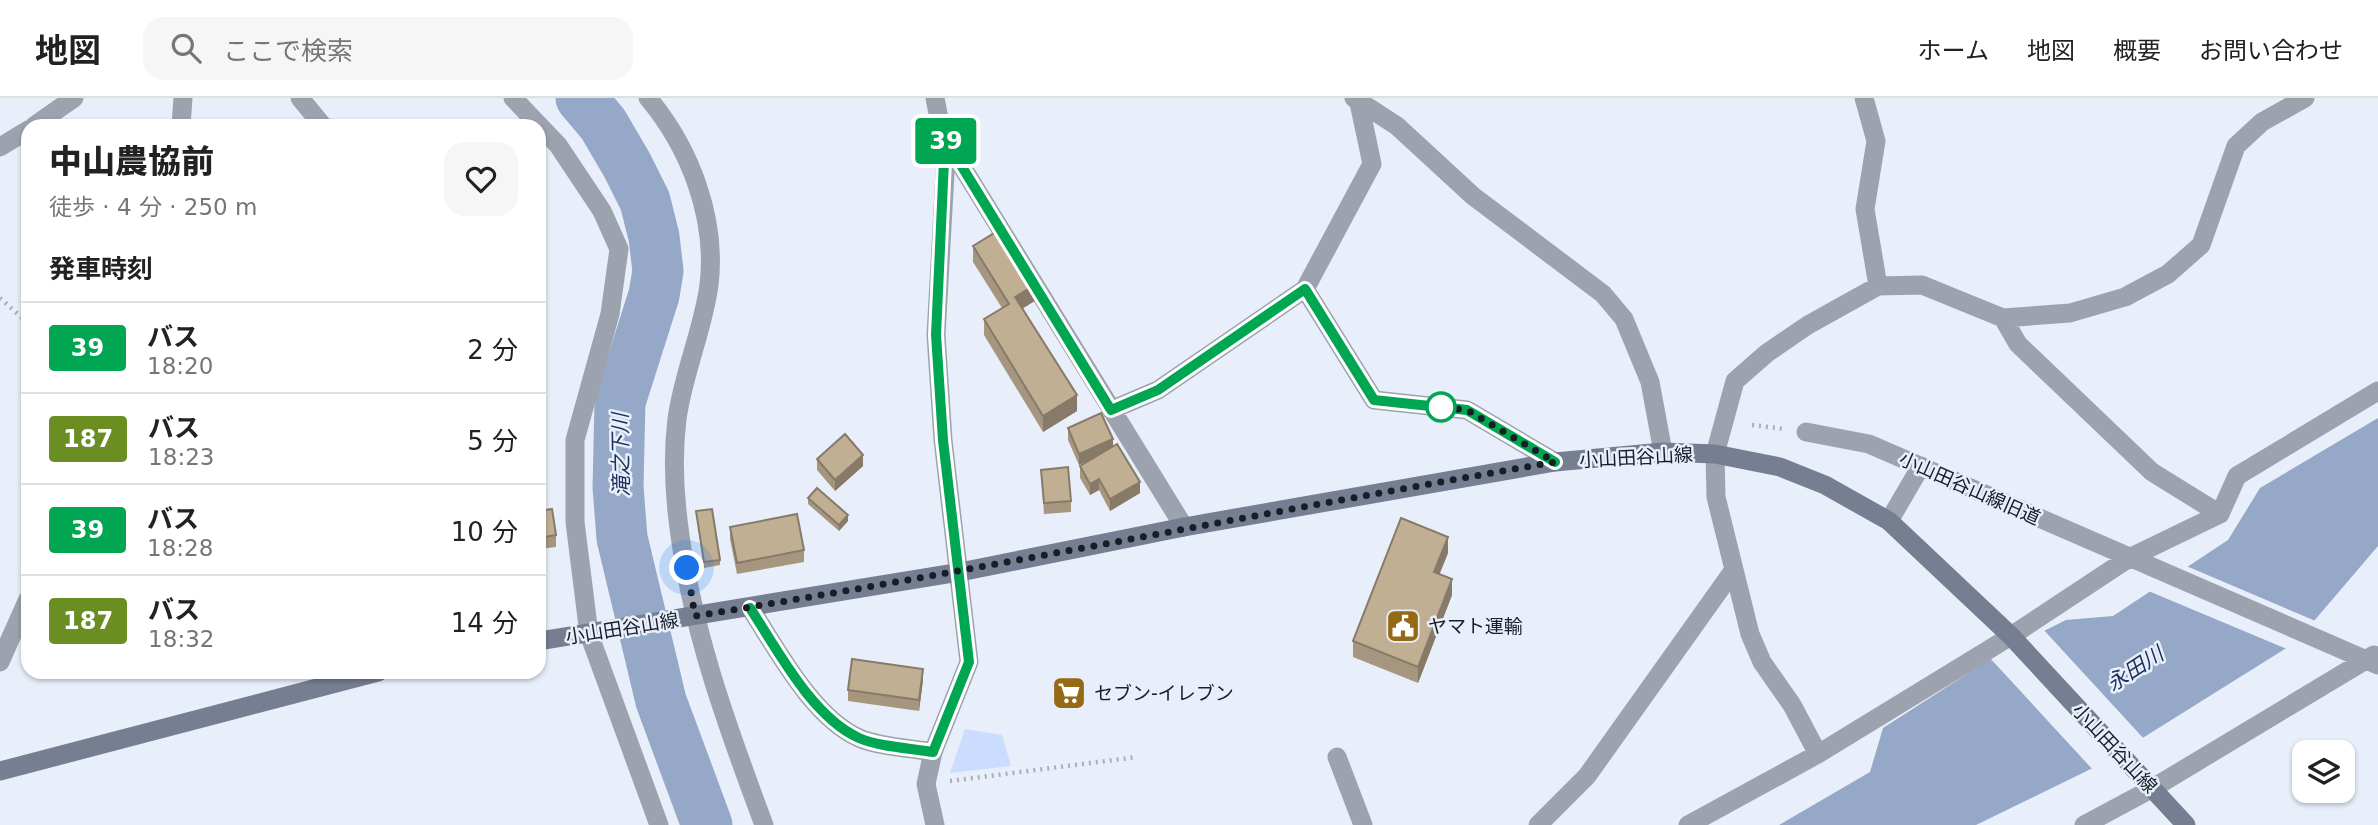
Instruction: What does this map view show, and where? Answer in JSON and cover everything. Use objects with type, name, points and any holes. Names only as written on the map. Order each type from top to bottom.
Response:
[{"type":"main road","name":"小山田谷山線","points":[[546,640],[960,572],[1184,527],[1555,462],[1663,452],[1715,454],[1780,467],[1825,485],[1889,521],[2011,636],[2186,825]]},
{"type":"main road","points":[[0,771],[351,679]]},
{"type":"street","points":[[44,119],[74,98]]},
{"type":"street","points":[[182,119],[183,98]]},
{"type":"street","points":[[300,98],[317,119]]},
{"type":"street","points":[[513,98],[533,119]]},
{"type":"street","points":[[648,98],[685,151],[699,188],[705,219],[709,285],[677,419],[675,466],[689,617],[764,825]]},
{"type":"street","points":[[935,98],[945,139],[936,335],[943,440],[969,662],[933,752],[926,784],[935,825]]},
{"type":"street","points":[[1864,98],[1876,141],[1866,209],[1878,286]]},
{"type":"street","points":[[1818,754],[1792,705],[1762,663],[1750,634],[1716,497],[1715,454],[1735,381],[1767,353],[1808,325],[1878,286],[1922,285],[2003,318],[2070,313],[2125,298],[2168,274],[2201,245],[2236,146],[2262,122],[2305,98]]},
{"type":"street","points":[[1111,410],[1158,390],[1305,289],[1372,164],[1356,99]]},
{"type":"street","points":[[1356,99],[1397,126],[1473,196],[1603,294],[1624,319],[1650,382],[1663,452]]},
{"type":"street","points":[[546,132],[558,145],[602,211],[619,249],[610,314],[575,440],[575,522],[595,633],[659,825]]},
{"type":"street","points":[[0,147],[21,134]]},
{"type":"street","points":[[945,139],[1184,527]]},
{"type":"street","points":[[1305,289],[1374,400],[1467,410],[1555,462]]},
{"type":"street","points":[[2003,318],[2018,344],[2152,472],[2220,514]]},
{"type":"street","points":[[1688,825],[1818,754],[2011,636],[2129,558],[2220,514],[2237,476],[2378,391]]},
{"type":"street","name":"小山田谷山線旧道","points":[[1806,432],[1869,444],[2129,558],[2374,659]]},
{"type":"street","points":[[1889,521],[1921,466]]},
{"type":"street","points":[[1538,825],[1587,776],[1733,571]]},
{"type":"street","points":[[750,608],[801,685],[840,726],[860,738],[933,752]]},
{"type":"street","points":[[0,662],[21,615]]},
{"type":"street","points":[[2084,825],[2153,788],[2374,659]]},
{"type":"street","points":[[1337,757],[1363,825]]},
{"type":"path","points":[[0,298],[21,317]]},
{"type":"path","points":[[1752,425],[1806,432]]},
{"type":"path","points":[[926,784],[1137,757]]},
{"type":"shaded area","points":[[965,729],[1002,735],[1011,766],[950,773]]},
{"type":"water","name":"永田川","points":[[2378,418],[2378,546],[2296,642],[2101,764],[1976,825],[1779,825],[1870,772],[1883,728],[1998,654],[2066,620],[2113,616],[2228,540],[2260,488]]},
{"type":"pier","points":[[2184,565],[2318,622],[2299,644],[2289,650],[2146,590]]},
{"type":"pier","points":[[2042,628],[2145,740],[2094,771],[1989,657]]},
{"type":"building","points":[[1004,227],[1038,283],[1015,297],[1077,395],[1043,416],[984,319],[1009,304],[973,246]]},
{"type":"building","points":[[1101,413],[1113,439],[1079,454],[1068,428]]},
{"type":"building","points":[[845,434],[863,455],[835,480],[817,459]]},
{"type":"building","points":[[1117,444],[1140,482],[1110,499],[1099,479],[1090,484],[1080,466]]},
{"type":"building","points":[[1068,467],[1071,501],[1044,503],[1041,470]]},
{"type":"building","points":[[817,488],[848,515],[839,525],[808,498]]},
{"type":"building","points":[[552,509],[556,535],[546,537],[546,510]]},
{"type":"building","points":[[712,509],[720,560],[704,562],[696,511]]},
{"type":"building","points":[[797,514],[804,550],[737,563],[730,527]]},
{"type":"building","name":"ヤマト運輸","points":[[1401,518],[1448,537],[1434,572],[1452,579],[1418,667],[1353,641]]},
{"type":"building","points":[[852,659],[923,669],[919,700],[848,690]]},
{"type":"waterway","name":"滝之下川","points":[[581,98],[603,124],[627,165],[645,201],[654,237],[658,271],[654,295],[620,402],[618,487],[622,538],[661,701],[707,825]]},
{"type":"bus line","name":"39","points":[[750,608],[801,685],[840,726],[860,738],[933,752],[969,662],[943,440],[936,335],[945,139],[1111,410],[1158,390],[1305,289],[1374,400],[1467,410],[1555,462]]},
{"type":"place","name":"ヤマト運輸","points":[[1403,626]]},
{"type":"place","name":"セブン-イレブン","points":[[1069,693]]},
{"type":"route","points":[[687,568],[695,616],[960,572],[1184,527],[1555,462],[1467,410],[1441,407]]}]
